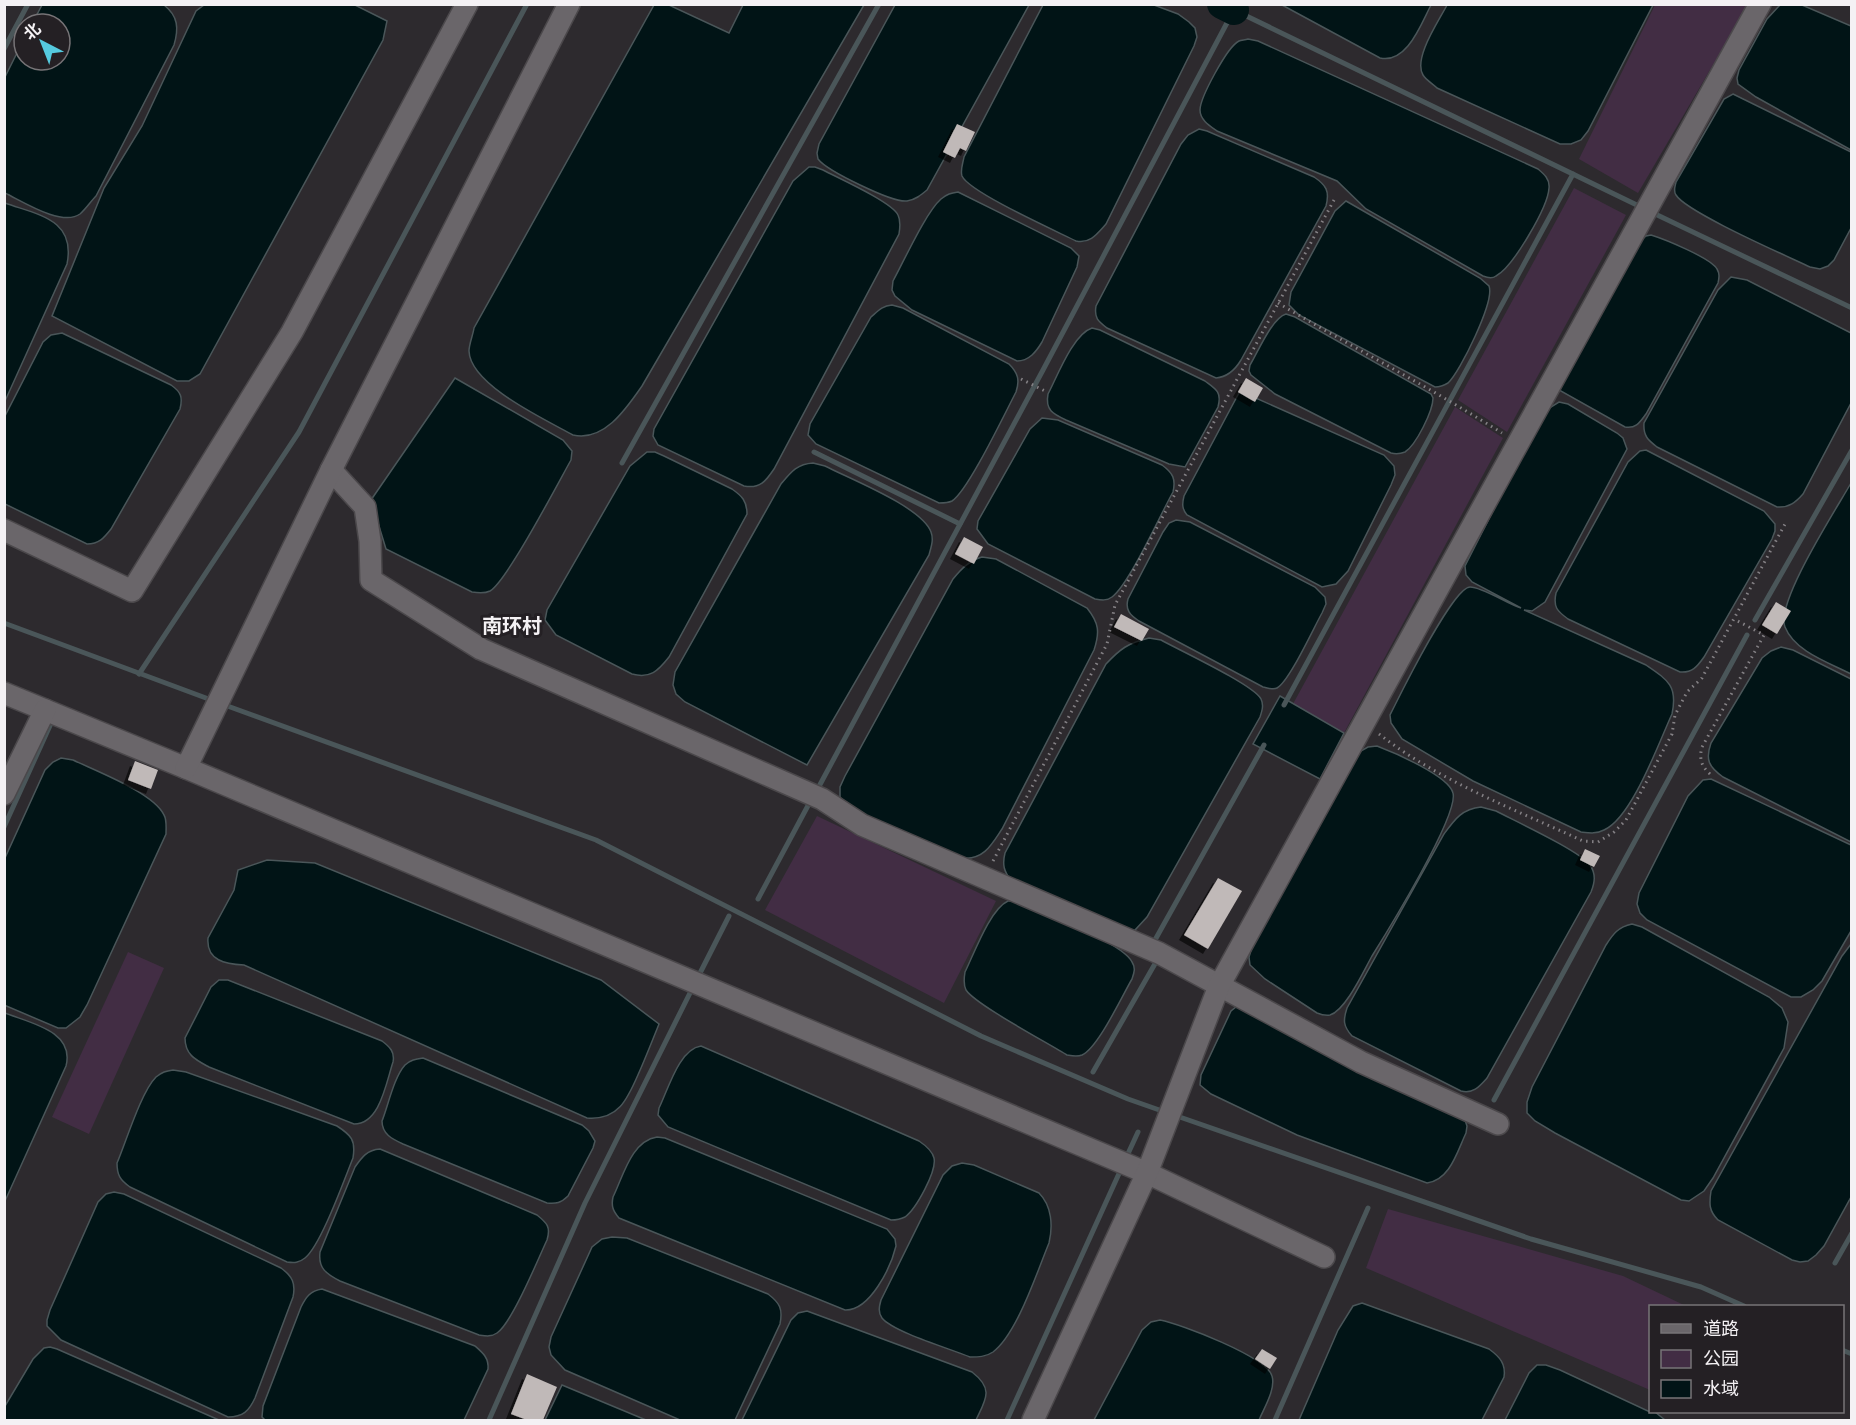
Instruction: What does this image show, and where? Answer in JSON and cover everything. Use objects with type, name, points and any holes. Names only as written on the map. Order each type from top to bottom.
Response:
[{"type":"lane","points":[[4,530],[132,591],[292,332],[467,4]]},
{"type":"lane","points":[[186,768],[331,470],[569,4]]},
{"type":"lane","points":[[1033,1420],[1147,1173],[1219,986],[1760,4]]},
{"type":"lane","points":[[331,470],[364,507],[370,541],[371,580],[481,649],[822,799],[862,825],[1159,953],[1361,1062],[1498,1124]]},
{"type":"lane","points":[[4,693],[1147,1173],[1324,1257]]},
{"type":"lane","points":[[4,794],[45,710]]},
{"type":"path","points":[[992,863],[1107,644],[1115,605],[1334,200]]},
{"type":"path","points":[[1278,303],[1358,350],[1442,395],[1503,434]]},
{"type":"path","points":[[1021,379],[1047,392]]},
{"type":"path","points":[[1377,732],[1403,753],[1448,779],[1583,841],[1598,842],[1614,832],[1626,820],[1638,801],[1672,734],[1675,714],[1687,692],[1702,678],[1785,524]]},
{"type":"path","points":[[1710,774],[1701,762],[1702,747],[1764,635],[1734,618]]},
{"type":"green space","points":[[1655,5],[1748,5],[1638,193],[1579,159]]},
{"type":"green space","points":[[1574,188],[1626,215],[1507,432],[1458,400]]},
{"type":"green space","points":[[1455,407],[1503,438],[1344,733],[1293,704]]},
{"type":"green space","points":[[817,816],[996,901],[944,1003],[765,910]]},
{"type":"green space","points":[[128,952],[164,968],[89,1134],[52,1117]]},
{"type":"green space","points":[[1388,1209],[1623,1276],[1684,1305],[1649,1305],[1649,1390],[1366,1268]]},
{"type":"water","points":[[42,5],[164,5],[175,18],[176,23],[177,33],[174,45],[96,196],[80,214],[72,217],[53,215],[5,193],[5,77],[12,63],[12,72],[72,72],[72,12],[38,12]]},
{"type":"water","points":[[204,5],[355,5],[387,21],[383,40],[200,374],[189,381],[177,381],[52,316],[104,188],[142,126],[196,11]]},
{"type":"water","points":[[654,5],[669,5],[729,33],[743,5],[864,5],[642,386],[629,404],[604,429],[595,434],[573,435],[528,411],[495,389],[473,364],[469,351],[470,345],[474,328]]},
{"type":"water","points":[[895,5],[1029,5],[927,190],[907,201],[888,197],[846,178],[818,159],[817,153],[819,144]]},
{"type":"water","points":[[1043,5],[1154,5],[1178,14],[1189,22],[1195,28],[1197,37],[1106,224],[1093,237],[1081,242],[980,192],[961,174],[964,157]]},
{"type":"water","points":[[1282,5],[1431,5],[1418,32],[1405,49],[1390,58],[1380,58]]},
{"type":"water","points":[[1447,5],[1653,5],[1588,131],[1581,140],[1571,144],[1560,144],[1437,88],[1424,77],[1421,59]]},
{"type":"water","points":[[1780,5],[1802,5],[1851,26],[1851,150],[1756,97],[1738,84],[1739,70],[1767,19]]},
{"type":"water","points":[[1248,39],[1258,41],[1538,169],[1549,182],[1547,197],[1536,222],[1511,261],[1494,277],[1483,276],[1366,209],[1337,181],[1217,131],[1209,125],[1202,117],[1200,110],[1209,84],[1234,45]]},
{"type":"water","points":[[1733,94],[1851,152],[1851,228],[1834,260],[1828,266],[1820,269],[1810,267],[1760,244],[1698,212],[1684,203],[1675,193],[1676,182],[1724,99]]},
{"type":"water","points":[[1199,129],[1314,177],[1322,183],[1328,196],[1326,206],[1241,360],[1231,372],[1216,378],[1107,328],[1096,316],[1096,306],[1181,144],[1188,135]]},
{"type":"water","points":[[809,167],[823,170],[886,204],[898,215],[899,234],[774,469],[762,483],[750,487],[744,486],[658,445],[653,436],[654,429],[793,181]]},
{"type":"water","points":[[958,192],[1071,248],[1079,256],[1077,267],[1042,342],[1029,358],[1017,361],[912,310],[895,296],[892,290],[893,281],[935,205],[943,197]]},
{"type":"water","points":[[1346,201],[1480,278],[1489,286],[1487,306],[1482,320],[1460,365],[1448,383],[1435,387],[1299,315],[1289,305],[1291,292],[1335,211]]},
{"type":"water","points":[[5,203],[52,221],[66,237],[68,249],[67,264],[5,401]]},
{"type":"water","points":[[1651,235],[1697,254],[1717,269],[1719,279],[1646,414],[1635,426],[1625,427],[1559,390],[1639,242]]},
{"type":"water","points":[[1731,277],[1747,280],[1851,333],[1851,403],[1803,494],[1795,502],[1785,507],[1777,507],[1657,447],[1644,431],[1644,423],[1718,290]]},
{"type":"water","points":[[892,305],[903,308],[1009,364],[1017,377],[1016,392],[986,451],[967,483],[949,502],[939,503],[816,444],[808,435],[810,424],[871,317],[883,308]]},
{"type":"water","points":[[1286,314],[1431,394],[1433,398],[1427,419],[1419,435],[1405,452],[1391,453],[1275,394],[1251,375],[1250,365],[1266,336],[1276,322]]},
{"type":"water","points":[[1092,328],[1205,381],[1217,391],[1218,407],[1185,467],[1169,464],[1057,416],[1051,411],[1047,399],[1048,394],[1061,367],[1078,338]]},
{"type":"water","points":[[62,333],[171,385],[181,398],[180,409],[111,529],[101,540],[91,544],[5,504],[5,416],[43,342],[51,335]]},
{"type":"water","points":[[455,378],[563,440],[572,451],[571,460],[520,551],[498,583],[490,591],[483,593],[472,592],[386,549],[371,500]]},
{"type":"water","points":[[1240,391],[1384,455],[1394,466],[1395,475],[1391,485],[1348,571],[1336,584],[1322,587],[1187,515],[1184,511],[1184,496]]},
{"type":"water","points":[[1559,402],[1568,404],[1617,433],[1623,438],[1627,449],[1545,602],[1532,611],[1524,610],[1646,665],[1670,685],[1674,697],[1672,714],[1644,778],[1625,811],[1614,823],[1596,833],[1581,832],[1473,781],[1402,739],[1391,723],[1390,715],[1429,640],[1463,591],[1470,587],[1475,588],[1521,608],[1472,582],[1466,575],[1465,566],[1539,420],[1546,410]]},
{"type":"water","points":[[1042,418],[1058,420],[1162,465],[1173,477],[1173,492],[1144,548],[1119,590],[1108,599],[1095,599],[988,544],[977,529],[978,521],[1030,429]]},
{"type":"water","points":[[1646,450],[1764,511],[1775,524],[1772,539],[1704,657],[1688,671],[1680,672],[1568,619],[1559,611],[1555,602],[1556,593],[1628,462],[1640,451]]},
{"type":"water","points":[[647,452],[655,452],[732,489],[743,499],[747,514],[669,657],[653,673],[638,675],[556,635],[545,620],[547,610],[630,466]]},
{"type":"water","points":[[813,463],[825,466],[867,486],[914,513],[931,532],[932,541],[929,555],[807,765],[685,702],[676,694],[673,685],[675,672],[781,484],[798,467]]},
{"type":"water","points":[[1851,483],[1851,674],[1814,656],[1797,643],[1785,627],[1784,615],[1789,598],[1809,555]]},
{"type":"water","points":[[1176,520],[1190,522],[1315,587],[1325,597],[1326,604],[1301,654],[1288,676],[1277,688],[1263,687],[1139,621],[1129,612],[1128,599],[1163,532],[1169,523]]},
{"type":"water","points":[[982,557],[996,559],[1087,608],[1094,618],[1098,633],[1094,650],[1002,829],[982,854],[963,858],[855,811],[840,797],[840,787],[953,579],[966,565]]},
{"type":"water","points":[[1149,638],[1161,640],[1245,685],[1261,699],[1262,708],[1260,717],[1147,917],[1135,930],[1128,932],[1011,881],[1005,871],[1004,861],[1005,853],[1106,664],[1125,647]]},
{"type":"water","points":[[1781,647],[1793,650],[1851,679],[1851,842],[1723,777],[1714,770],[1708,759],[1711,743],[1762,658]]},
{"type":"water","points":[[1280,696],[1344,733],[1320,779],[1253,744]]},
{"type":"water","points":[[1377,746],[1420,765],[1442,779],[1453,793],[1452,805],[1434,848],[1354,989],[1336,1012],[1324,1015],[1317,1013],[1265,979],[1250,965],[1249,957],[1252,947],[1359,752],[1368,747]]},
{"type":"water","points":[[61,758],[73,760],[137,791],[158,807],[165,817],[166,824],[166,834],[87,1005],[80,1017],[66,1028],[58,1028],[4,1005],[5,858],[45,770]]},
{"type":"water","points":[[1711,779],[1851,845],[1851,931],[1822,981],[1801,997],[1791,997],[1647,920],[1640,913],[1637,904],[1639,893],[1688,796],[1703,780]]},
{"type":"water","points":[[1481,807],[1496,811],[1574,852],[1590,865],[1594,878],[1591,892],[1487,1078],[1476,1089],[1465,1092],[1352,1036],[1345,1026],[1344,1019],[1347,1008],[1444,834],[1459,816]]},
{"type":"water","points":[[267,860],[315,863],[601,980],[659,1024],[628,1096],[616,1111],[599,1118],[587,1118],[244,965],[218,960],[210,952],[208,938],[234,890],[238,870]]},
{"type":"water","points":[[1008,901],[1016,901],[1097,937],[1125,954],[1133,964],[1132,979],[1109,1021],[1095,1043],[1082,1055],[1067,1055],[983,1005],[966,990],[965,972],[978,944],[995,913]]},
{"type":"water","points":[[1632,924],[1642,927],[1769,997],[1782,1008],[1788,1022],[1784,1048],[1713,1178],[1704,1191],[1689,1201],[1681,1200],[1555,1133],[1535,1121],[1527,1113],[1527,1102],[1532,1087],[1606,945],[1616,932]]},
{"type":"water","points":[[1851,944],[1851,1197],[1824,1246],[1808,1261],[1800,1262],[1792,1260],[1718,1220],[1710,1207],[1711,1191],[1842,956]]},
{"type":"water","points":[[219,980],[228,980],[382,1041],[387,1045],[393,1053],[393,1062],[381,1101],[370,1117],[354,1124],[209,1067],[192,1056],[185,1044],[185,1038],[211,987]]},
{"type":"water","points":[[1242,1006],[1465,1120],[1466,1133],[1447,1171],[1442,1177],[1427,1183],[1297,1135],[1211,1094],[1200,1085],[1201,1075],[1231,1011]]},
{"type":"water","points":[[5,1013],[48,1030],[64,1044],[67,1054],[66,1066],[5,1201]]},
{"type":"water","points":[[701,1046],[924,1144],[932,1153],[934,1164],[925,1189],[910,1213],[905,1217],[891,1220],[668,1127],[658,1115],[670,1081],[686,1054]]},
{"type":"water","points":[[423,1058],[582,1125],[589,1131],[595,1141],[593,1148],[568,1196],[558,1202],[547,1203],[403,1144],[388,1135],[382,1126],[382,1121],[401,1070],[407,1063]]},
{"type":"water","points":[[173,1070],[186,1072],[337,1126],[351,1139],[354,1147],[353,1158],[338,1196],[318,1240],[303,1260],[287,1262],[130,1187],[121,1179],[117,1163],[139,1105],[156,1077]]},
{"type":"water","points":[[657,1137],[665,1138],[887,1229],[895,1239],[896,1246],[884,1276],[871,1296],[854,1308],[845,1310],[619,1218],[613,1208],[612,1200],[624,1170],[634,1152],[641,1145]]},
{"type":"water","points":[[380,1149],[537,1215],[546,1223],[549,1232],[547,1240],[517,1304],[497,1333],[491,1336],[479,1335],[340,1281],[327,1273],[322,1266],[320,1252],[355,1167],[365,1155]]},
{"type":"water","points":[[962,1163],[974,1165],[1039,1193],[1047,1204],[1051,1223],[1049,1243],[1018,1317],[1002,1343],[990,1354],[979,1357],[970,1357],[898,1329],[882,1318],[879,1312],[881,1300],[943,1175],[952,1166]]},
{"type":"water","points":[[114,1192],[124,1194],[281,1268],[290,1277],[294,1288],[293,1297],[255,1398],[248,1410],[242,1414],[228,1417],[61,1340],[47,1326],[50,1310],[98,1202],[106,1194]]},
{"type":"water","points":[[627,1238],[768,1294],[778,1303],[781,1310],[780,1324],[735,1420],[680,1420],[565,1370],[551,1355],[549,1347],[551,1337],[592,1247],[602,1239]]},
{"type":"water","points":[[322,1289],[475,1346],[483,1353],[488,1369],[464,1420],[265,1420],[262,1417],[263,1406],[301,1307],[309,1295]]},
{"type":"water","points":[[1362,1303],[1489,1349],[1496,1355],[1503,1365],[1504,1377],[1482,1420],[1299,1420],[1338,1330],[1353,1306]]},
{"type":"water","points":[[807,1311],[972,1372],[986,1389],[985,1400],[976,1420],[742,1420],[791,1320],[798,1313]]},
{"type":"water","points":[[1160,1320],[1222,1342],[1267,1368],[1273,1381],[1269,1398],[1259,1420],[1094,1420],[1142,1330],[1151,1322]]},
{"type":"water","points":[[50,1347],[219,1420],[5,1420],[5,1406],[33,1359],[44,1348]]},
{"type":"water","points":[[1537,1365],[1546,1365],[1649,1413],[1656,1413],[1665,1420],[1505,1420],[1529,1373]]},
{"type":"water","points":[[562,1385],[646,1420],[545,1420]]},
{"type":"building","points":[[957,124],[975,132],[966,151],[960,148],[955,158],[943,152]]},
{"type":"building","points":[[1246,378],[1263,388],[1255,402],[1238,392]]},
{"type":"building","points":[[964,537],[983,547],[974,564],[955,554]]},
{"type":"building","points":[[1776,602],[1791,611],[1777,634],[1762,625]]},
{"type":"building","points":[[1121,614],[1149,629],[1142,641],[1114,627]]},
{"type":"building","points":[[135,761],[158,770],[151,789],[128,780]]},
{"type":"building","points":[[1585,849],[1600,856],[1594,867],[1580,860]]},
{"type":"building","points":[[1218,878],[1242,891],[1208,949],[1184,935]]},
{"type":"building","points":[[1262,1349],[1277,1358],[1270,1369],[1255,1359]]},
{"type":"building","points":[[527,1374],[557,1387],[543,1420],[527,1420],[511,1414]]},
{"type":"waterway","points":[[4,49],[28,4]]},
{"type":"waterway","points":[[139,674],[299,432],[527,4]]},
{"type":"waterway","points":[[622,463],[879,4]]},
{"type":"waterway","points":[[1222,4],[1234,10]]},
{"type":"waterway","points":[[816,792],[1237,4]]},
{"type":"waterway","points":[[1234,10],[1643,208]]},
{"type":"waterway","points":[[1284,705],[1573,174]]},
{"type":"waterway","points":[[1651,212],[1852,308]]},
{"type":"waterway","points":[[1755,620],[1852,450]]},
{"type":"waterway","points":[[814,452],[960,524]]},
{"type":"waterway","points":[[4,623],[214,701]]},
{"type":"waterway","points":[[1494,1100],[1747,635]]},
{"type":"waterway","points":[[222,704],[596,840],[981,1036],[1128,1099],[1165,1112]]},
{"type":"waterway","points":[[4,827],[53,719]]},
{"type":"waterway","points":[[1155,946],[1155,940],[1264,745]]},
{"type":"waterway","points":[[758,899],[811,800]]},
{"type":"waterway","points":[[697,979],[729,916]]},
{"type":"waterway","points":[[1093,1072],[1156,962],[1155,958]]},
{"type":"waterway","points":[[489,1420],[585,1203],[693,987]]},
{"type":"waterway","points":[[1174,1115],[1531,1239],[1701,1287],[1742,1305]]},
{"type":"waterway","points":[[1126,1158],[1138,1132]]},
{"type":"waterway","points":[[1007,1420],[1122,1167]]},
{"type":"waterway","points":[[1275,1420],[1368,1208]]},
{"type":"waterway","points":[[1835,1263],[1852,1233]]},
{"type":"waterway","points":[[1844,1351],[1852,1354]]},
{"type":"district","name":"南环村","points":[[512,626]]}]
